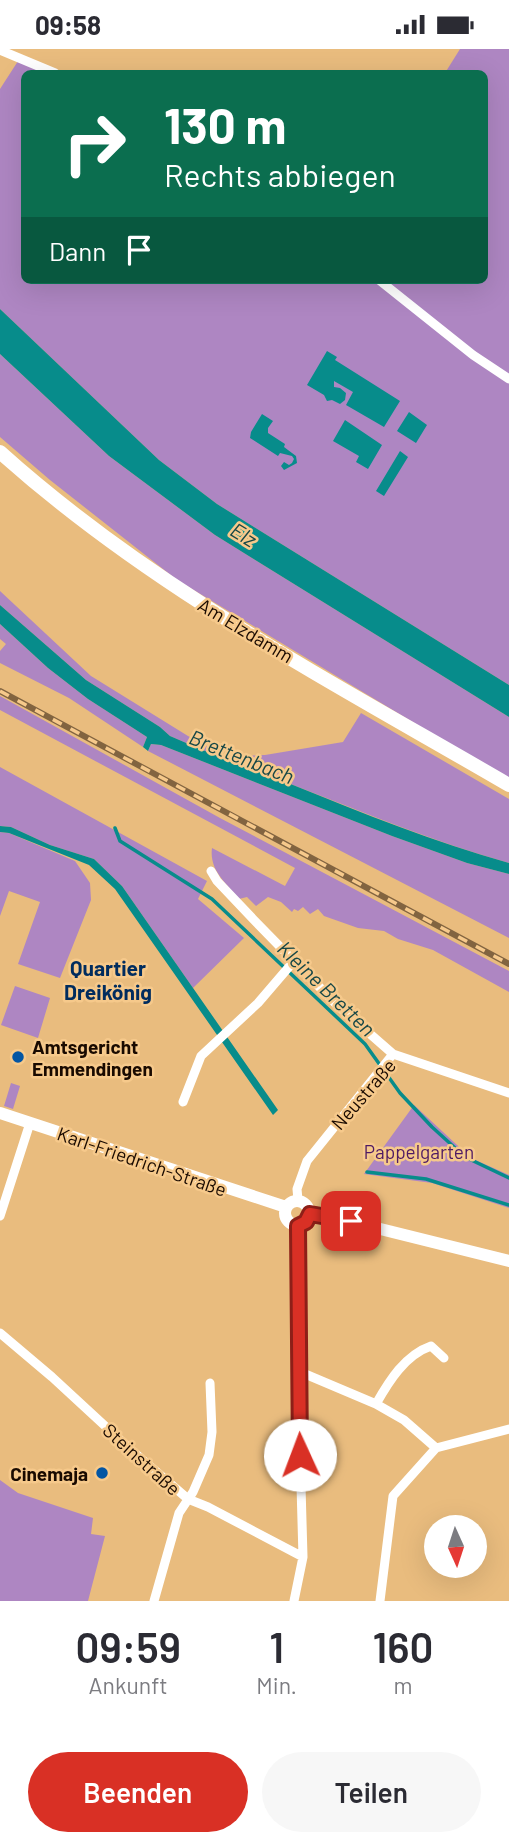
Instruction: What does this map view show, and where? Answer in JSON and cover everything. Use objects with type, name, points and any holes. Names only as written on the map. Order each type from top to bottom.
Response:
[{"type":"main road","name":"Am Elzdamm","points":[[0,452],[108,541],[190,597],[509,785]]},
{"type":"street","points":[[0,50],[48,70]]},
{"type":"street","points":[[384,284],[473,355],[509,379]]},
{"type":"street","points":[[212,871],[217,881],[294,961],[392,1056]]},
{"type":"street","points":[[184,1101],[201,1056],[258,1003],[294,961]]},
{"type":"street","name":"Neustraße","points":[[298,1200],[297,1189],[307,1161],[392,1056],[509,1093]]},
{"type":"street","name":"Karl-Friedrich-Straße","points":[[0,1112],[286,1207]]},
{"type":"street","points":[[0,1216],[30,1123]]},
{"type":"street","points":[[298,1200],[307,1206],[310,1214],[306,1222],[298,1226],[287,1220],[286,1207],[292,1201],[298,1200]]},
{"type":"street","points":[[310,1214],[337,1218],[509,1261]]},
{"type":"street","points":[[294,1601],[303,1557],[298,1371],[298,1226]]},
{"type":"street","name":"Steinstraße","points":[[0,1333],[188,1499],[303,1557]]},
{"type":"street","points":[[376,1404],[396,1373],[409,1360],[431,1346],[444,1358]]},
{"type":"street","points":[[298,1371],[376,1404],[404,1420],[436,1448]]},
{"type":"street","points":[[155,1601],[179,1514],[212,1444],[210,1383]]},
{"type":"street","points":[[380,1601],[393,1496],[436,1448],[509,1429]]},
{"type":"green space","points":[[460,49],[509,49],[509,685],[217,504],[159,460],[0,309],[0,89],[20,58],[48,70],[21,70],[21,284],[488,284],[488,70],[447,70]]},
{"type":"green space","points":[[0,354],[109,456],[215,535],[509,717],[509,780],[177,580],[50,480],[0,437]]},
{"type":"green space","points":[[0,591],[91,676],[188,736],[226,756],[265,755],[343,742],[361,713],[509,799],[509,863],[400,827],[170,736],[86,680],[0,605]]},
{"type":"green space","points":[[0,624],[48,668],[88,699],[147,737],[143,747],[69,698],[0,663],[0,651],[6,644],[0,639]]},
{"type":"green space","points":[[0,696],[220,818],[509,971],[509,992],[433,950],[398,939],[384,931],[358,928],[324,916],[318,909],[310,914],[303,907],[292,912],[281,902],[268,897],[256,906],[247,897],[239,899],[216,870],[212,848],[285,886],[295,868],[0,710]]},
{"type":"green space","points":[[151,744],[161,745],[392,836],[467,863],[509,874],[509,938],[148,751]]},
{"type":"green space","points":[[0,767],[207,881],[198,899],[244,938],[193,988],[122,886],[94,859],[50,845],[11,827],[0,826]]},
{"type":"green space","points":[[0,832],[9,833],[75,861],[90,883],[91,900],[60,978],[18,964],[40,902],[9,891],[0,916]]},
{"type":"green space","points":[[15,986],[50,998],[38,1038],[1,1025]]},
{"type":"green space","points":[[11,1083],[20,1086],[13,1109],[4,1106]]},
{"type":"green space","name":"Pappelgarten","points":[[414,1105],[471,1158],[509,1175],[509,1208],[432,1183],[364,1174]]},
{"type":"green space","points":[[0,1480],[18,1493],[93,1518],[91,1534],[105,1536],[88,1601],[0,1601]]},
{"type":"water","name":"Elz","points":[[0,309],[159,460],[217,504],[509,685],[509,717],[215,535],[109,456],[0,354]]},
{"type":"water","points":[[327,351],[337,357],[335,360],[400,401],[384,427],[346,405],[353,392],[334,381],[334,387],[346,393],[345,400],[340,404],[327,401],[324,395],[307,385]]},
{"type":"water","points":[[409,412],[427,425],[416,443],[397,431]]},
{"type":"water","points":[[262,414],[273,421],[268,433],[285,444],[284,447],[296,456],[297,463],[284,470],[281,466],[284,462],[289,465],[292,463],[292,456],[280,453],[278,456],[250,438]]},
{"type":"water","points":[[345,420],[382,445],[368,469],[356,462],[359,456],[333,441]]},
{"type":"water","points":[[400,451],[408,457],[384,496],[376,491]]},
{"type":"water","points":[[0,605],[86,680],[170,736],[400,827],[509,863],[509,874],[467,863],[392,836],[161,745],[151,744],[148,751],[143,747],[147,737],[88,699],[48,668],[0,624]]},
{"type":"water","points":[[0,826],[11,827],[50,845],[94,859],[122,886],[278,1110],[273,1115],[115,889],[89,865],[9,833],[0,832]]},
{"type":"waterway","name":"Kleine Bretten","points":[[115,828],[120,841],[212,899],[365,1044],[400,1093],[465,1157],[509,1178]]},
{"type":"waterway","points":[[367,1172],[426,1179],[509,1205]]},
{"type":"railway","points":[[0,691],[509,964]]},
{"type":"place","name":"Amtsgericht Emmendingen","points":[[18,1057]]},
{"type":"place","name":"Cinemaja","points":[[102,1473]]},
{"type":"district","name":"Quartier Dreikönig","points":[[108,979]]},
{"type":"route","points":[[300,1455],[298,1226],[306,1222],[310,1214],[351,1221]]},
{"type":"water label","name":"Brettenbach","points":[[242,756]]}]
